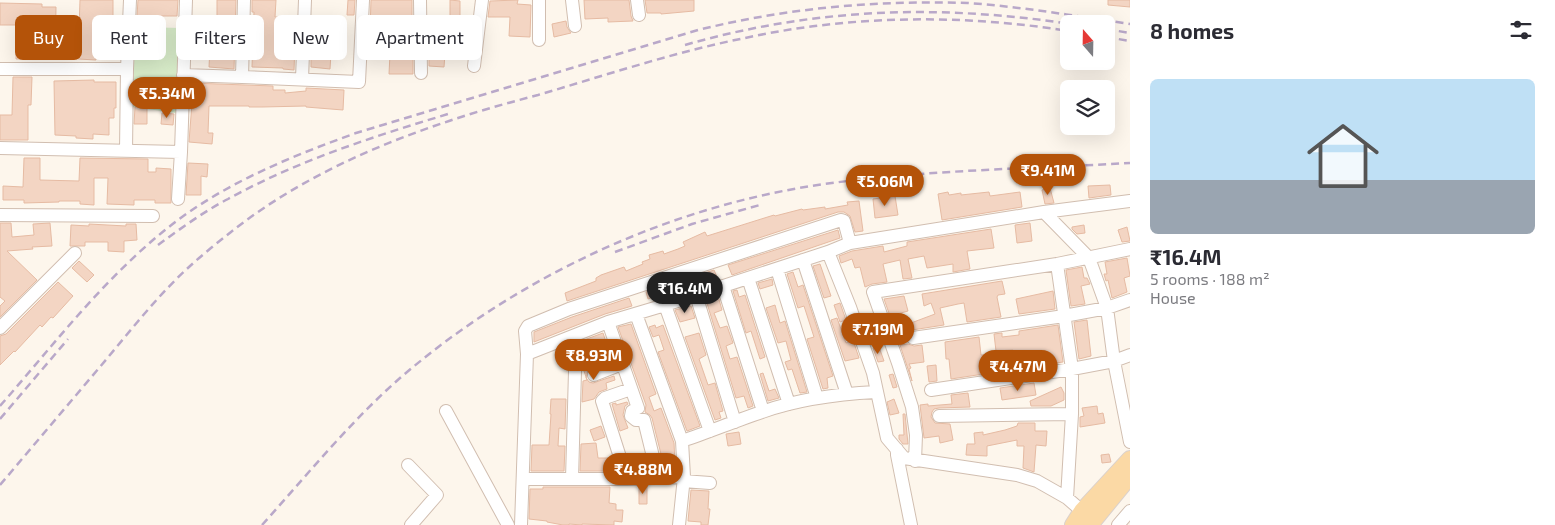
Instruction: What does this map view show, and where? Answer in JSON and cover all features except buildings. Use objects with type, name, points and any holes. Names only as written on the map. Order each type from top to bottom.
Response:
[{"type":"main road","points":[[1073,525],[1082,510],[1130,459]]},
{"type":"main road","points":[[1090,525],[1130,476]]},
{"type":"street","points":[[126,151],[130,0]]},
{"type":"street","points":[[178,199],[186,0]]},
{"type":"street","points":[[242,76],[244,0]]},
{"type":"street","points":[[302,79],[304,0]]},
{"type":"street","points":[[183,75],[359,82],[363,0]]},
{"type":"street","points":[[420,0],[421,73]]},
{"type":"street","points":[[474,66],[482,0]]},
{"type":"street","points":[[538,40],[539,0]]},
{"type":"street","points":[[572,0],[575,26]]},
{"type":"street","points":[[637,0],[639,15]]},
{"type":"street","points":[[0,69],[127,69]]},
{"type":"street","points":[[0,148],[181,152]]},
{"type":"street","points":[[527,354],[608,322],[777,269],[850,243],[1044,212],[1130,201]]},
{"type":"street","points":[[1044,212],[1090,258],[1107,308],[1114,361],[1130,442]]},
{"type":"street","points":[[0,215],[153,216]]},
{"type":"street","points":[[521,525],[527,354],[525,331],[528,326],[569,309],[841,220],[844,221],[850,243]]},
{"type":"street","points":[[915,460],[916,435],[912,407],[873,292],[1058,264],[1130,249]]},
{"type":"street","points":[[828,252],[850,307],[873,374],[887,438],[904,458],[1017,475],[1037,481],[1067,498],[1082,510]]},
{"type":"street","points":[[0,328],[75,253]]},
{"type":"street","points":[[803,260],[847,394]]},
{"type":"street","points":[[1058,264],[1072,369],[1072,414],[1067,498]]},
{"type":"street","points":[[777,269],[817,398]]},
{"type":"street","points":[[748,278],[789,404]]},
{"type":"street","points":[[723,286],[763,411]]},
{"type":"street","points":[[696,295],[735,422]]},
{"type":"street","points":[[913,338],[1064,316],[1107,308],[1130,300]]},
{"type":"street","points":[[665,305],[710,431]]},
{"type":"street","points":[[636,314],[682,441],[684,479],[680,525]]},
{"type":"street","points":[[608,322],[638,408],[632,411],[632,416],[636,420],[644,420],[658,477]]},
{"type":"street","points":[[572,479],[576,335]]},
{"type":"street","points":[[591,354],[616,345]]},
{"type":"street","points":[[931,390],[1072,369],[1114,361],[1130,355]]},
{"type":"street","points":[[594,375],[622,364]]},
{"type":"street","points":[[627,479],[602,401],[605,398],[631,389]]},
{"type":"street","points":[[682,441],[763,411],[789,404],[817,398],[876,392]]},
{"type":"street","points":[[446,411],[508,525]]},
{"type":"street","points":[[939,416],[1072,414]]},
{"type":"street","points":[[897,450],[912,525]]},
{"type":"street","points":[[408,465],[437,495],[412,525]]},
{"type":"street","points":[[523,478],[627,479],[658,477],[710,482]]},
{"type":"street","points":[[1118,525],[1130,511]]},
{"type":"green space","points":[[166,28],[176,28],[176,60],[179,60],[176,113],[133,107],[134,60],[166,60]]},
{"type":"railway","points":[[0,406],[108,283],[156,237],[182,217],[202,203],[266,169],[356,133],[698,30],[731,22],[799,11],[866,4],[968,3],[1029,9],[1130,24]]},
{"type":"railway","points":[[685,45],[781,23],[876,13],[973,14],[1060,23]]},
{"type":"railway","points":[[0,485],[142,316],[189,267],[231,232],[281,197],[308,181],[364,154],[420,131],[482,110],[693,50],[785,30],[866,21],[906,20],[988,22],[1060,30]]},
{"type":"railway","points":[[1115,30],[1130,33]]},
{"type":"railway","points":[[1115,38],[1130,41]]},
{"type":"railway","points":[[158,245],[219,204],[254,185],[335,151],[448,114]]},
{"type":"railway","points":[[262,525],[364,412],[400,378],[445,342],[541,280],[592,254],[645,231],[700,212],[755,197],[811,186],[930,173],[1130,163]]},
{"type":"railway","points":[[615,252],[692,224],[760,205]]},
{"type":"railway","points":[[0,419],[68,339]]}]
